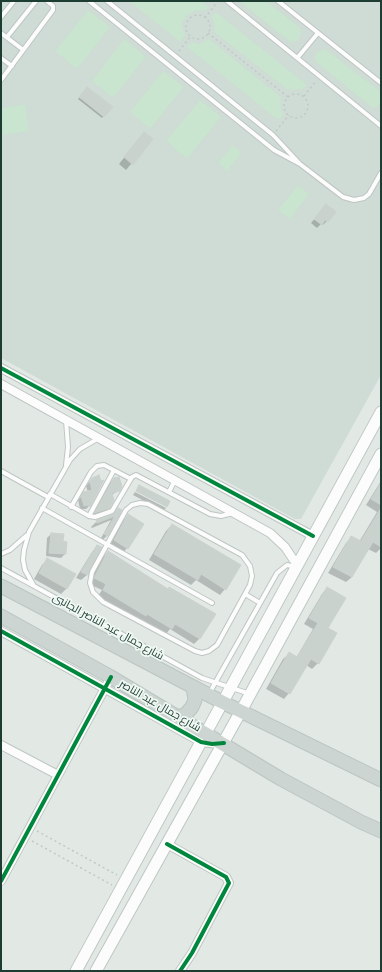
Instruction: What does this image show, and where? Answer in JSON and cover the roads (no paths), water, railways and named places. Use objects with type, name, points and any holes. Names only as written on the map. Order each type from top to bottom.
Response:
[{"type":"main road","points":[[76,971],[381,412]]},
{"type":"main road","points":[[96,971],[224,743],[381,454]]},
{"type":"main road","points":[[1,588],[208,695],[381,780]]},
{"type":"main road","name":"شارع جمال عبد الناصر","points":[[1,616],[111,677],[179,717],[203,737],[224,743],[281,779],[381,831]]},
{"type":"main road","points":[[179,717],[186,714],[192,708],[196,695],[193,687]]},
{"type":"street","points":[[1,368],[313,536]]},
{"type":"street","points":[[1,384],[235,512],[270,533],[282,543],[297,566]]},
{"type":"street","points":[[1,631],[105,689],[203,737]]},
{"type":"street","points":[[1,880],[111,677]]},
{"type":"street","points":[[1,744],[58,775]]},
{"type":"street","points":[[167,844],[226,877],[229,882],[195,948],[180,971]]},
{"type":"lane","points":[[1,17],[14,1]]},
{"type":"lane","points":[[7,37],[36,1]]},
{"type":"lane","points":[[1,79],[53,10],[53,6],[47,1]]},
{"type":"lane","points":[[89,1],[274,150],[300,164],[343,197],[359,200],[369,194],[381,173]]},
{"type":"lane","points":[[107,1],[273,135],[286,147],[300,164]]},
{"type":"lane","points":[[227,1],[381,126]]},
{"type":"lane","points":[[278,1],[381,83]]},
{"type":"lane","points":[[1,33],[22,50]]},
{"type":"lane","points":[[298,58],[318,33]]},
{"type":"lane","points":[[1,58],[12,66]]},
{"type":"lane","points":[[65,466],[68,447],[66,419]]},
{"type":"lane","points":[[34,587],[25,570],[24,560],[24,550],[30,532],[65,466],[80,449],[100,438]]},
{"type":"lane","points":[[71,506],[93,469],[104,465],[131,479]]},
{"type":"lane","points":[[89,516],[114,470]]},
{"type":"lane","points":[[1,471],[89,516],[95,517],[112,511],[131,479],[138,475],[213,515],[222,516],[235,512]]},
{"type":"lane","points":[[168,492],[175,479]]},
{"type":"lane","points":[[140,503],[148,504],[242,555],[248,562],[252,576],[250,585],[217,645],[210,651],[202,653],[195,651],[95,596],[91,588],[90,576],[107,544],[129,507],[140,503]]},
{"type":"lane","points":[[42,508],[212,602]]},
{"type":"lane","points":[[1,554],[20,542],[30,532]]},
{"type":"lane","points":[[208,695],[279,569],[286,565],[297,566]]},
{"type":"lane","name":"شارع جمال عبد الناصر الجانبى","points":[[1,568],[202,678],[250,694]]},
{"type":"lane","points":[[245,594],[260,603]]}]
